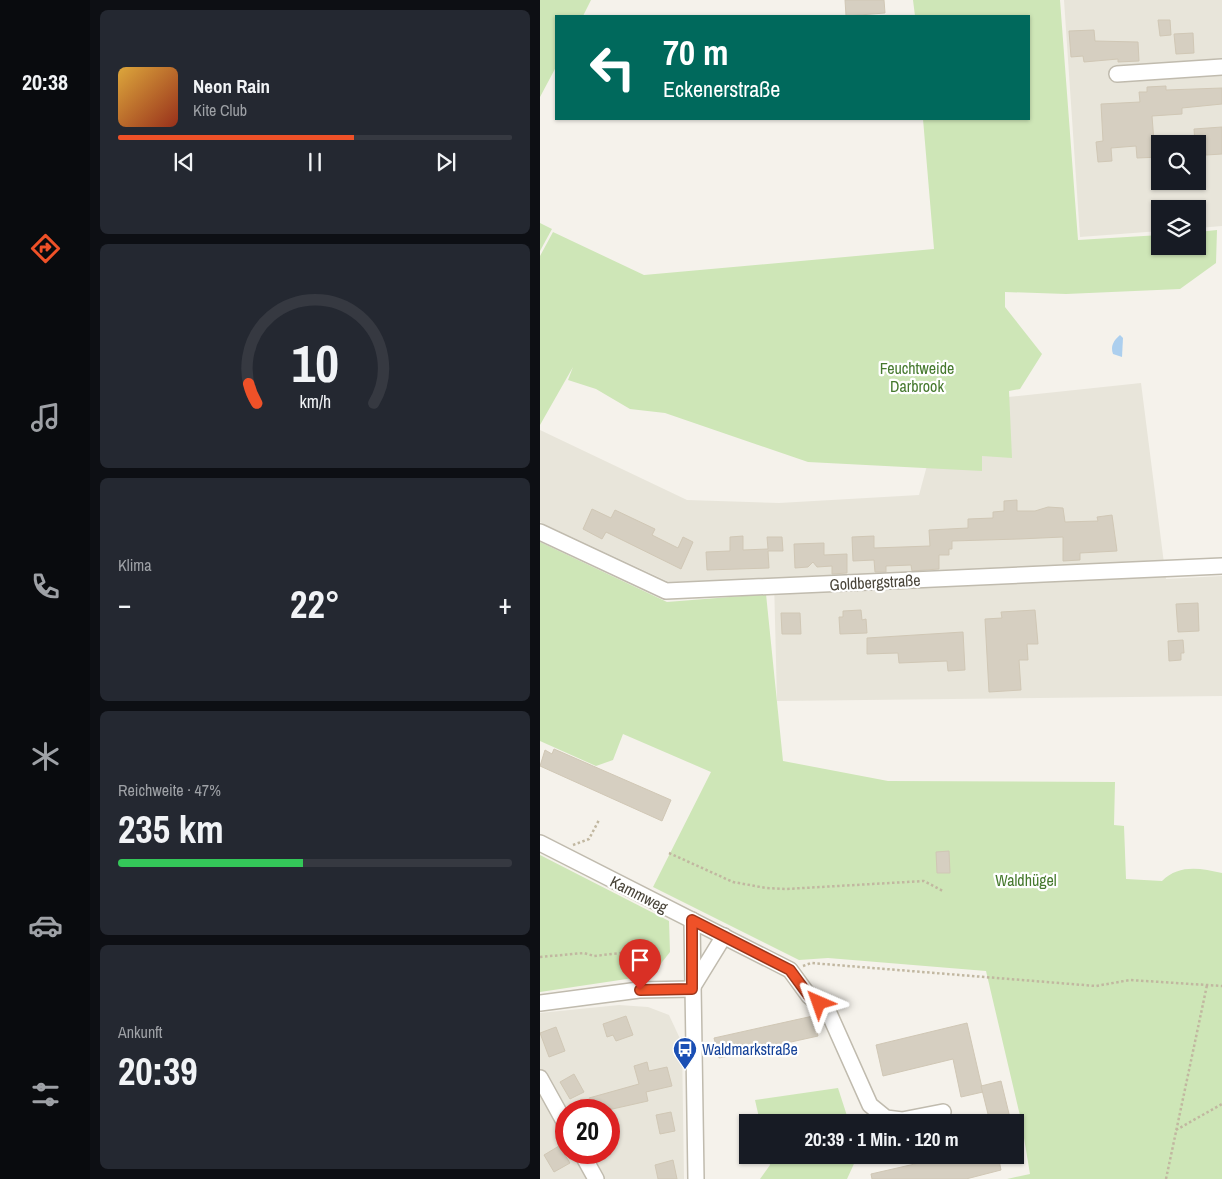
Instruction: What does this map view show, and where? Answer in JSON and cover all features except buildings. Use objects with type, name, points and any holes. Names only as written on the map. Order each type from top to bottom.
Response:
[{"type":"street","points":[[1117,74],[1222,67]]},
{"type":"street","name":"Goldbergstraße","points":[[540,532],[666,591],[1222,566]]},
{"type":"street","name":"Kammweg","points":[[540,843],[790,970],[809,996],[828,1011],[870,1104],[886,1118],[902,1120],[943,1112]]},
{"type":"street","points":[[692,920],[696,1179]]},
{"type":"street","points":[[692,989],[724,936]]},
{"type":"street","points":[[540,1003],[646,990],[692,989]]},
{"type":"street","points":[[540,1078],[555,1105]]},
{"type":"street","points":[[588,1164],[596,1179]]},
{"type":"path","points":[[573,846],[575,842],[589,839],[599,820]]},
{"type":"path","points":[[669,853],[716,875],[750,886],[786,889],[924,881],[943,891]]},
{"type":"path","points":[[540,957],[584,954],[594,956],[621,953],[634,963],[646,990]]},
{"type":"path","points":[[790,970],[811,963],[1096,986],[1130,980],[1222,986]]},
{"type":"path","points":[[1166,1179],[1207,985]]},
{"type":"path","points":[[1176,1130],[1222,1104]]},
{"type":"shaded area","points":[[1064,0],[1222,0],[1222,226],[1206,227],[1206,200],[1151,200],[1151,232],[1080,237]]},
{"type":"shaded area","points":[[1141,383],[1166,579],[1222,576],[1222,696],[777,701],[774,580],[669,582],[540,522],[540,430],[687,500],[779,503],[919,495],[932,447],[1008,397]]},
{"type":"shaded area","points":[[619,1005],[648,1007],[669,1015],[682,1043],[684,1179],[540,1179],[540,1013]]},
{"type":"green space","points":[[540,0],[591,0],[584,15],[555,15],[555,69],[540,97]]},
{"type":"green space","name":"Feuchtweide Darbrook","points":[[913,0],[1060,0],[1078,240],[1151,236],[1151,255],[1206,255],[1206,231],[1217,230],[1216,263],[1180,289],[1066,294],[1005,292],[1005,307],[1042,354],[1020,389],[1009,391],[1012,458],[982,456],[982,471],[808,462],[665,413],[630,409],[596,389],[568,380],[573,367],[540,425],[540,256],[553,232],[644,275],[934,249],[923,120],[1030,120],[1030,15],[915,15]]},
{"type":"green space","points":[[540,223],[552,229],[540,251]]},
{"type":"green space","name":"Waldhügel","points":[[540,542],[667,602],[766,594],[783,761],[888,781],[1115,782],[1114,825],[1124,826],[1126,879],[1162,881],[1175,872],[1190,869],[1222,873],[1222,1179],[1007,1179],[1030,1174],[1024,1138],[1024,1114],[1020,1114],[986,971],[828,958],[799,960],[653,887],[711,772],[623,734],[613,760],[596,766],[540,741]]},
{"type":"green space","points":[[540,855],[669,921],[670,952],[659,966],[640,977],[540,992]]},
{"type":"green space","points":[[838,1088],[846,1114],[758,1114],[755,1100]]},
{"type":"green space","points":[[854,1164],[847,1179],[760,1179],[770,1165]]},
{"type":"water","points":[[1120,335],[1123,338],[1122,357],[1113,354],[1112,351],[1113,343]]},
{"type":"place","name":"Waldmarkstraße","points":[[685,1070]]},
{"type":"route","points":[[640,990],[692,989],[692,920],[766,956],[790,970],[809,996],[819,1003]]}]
